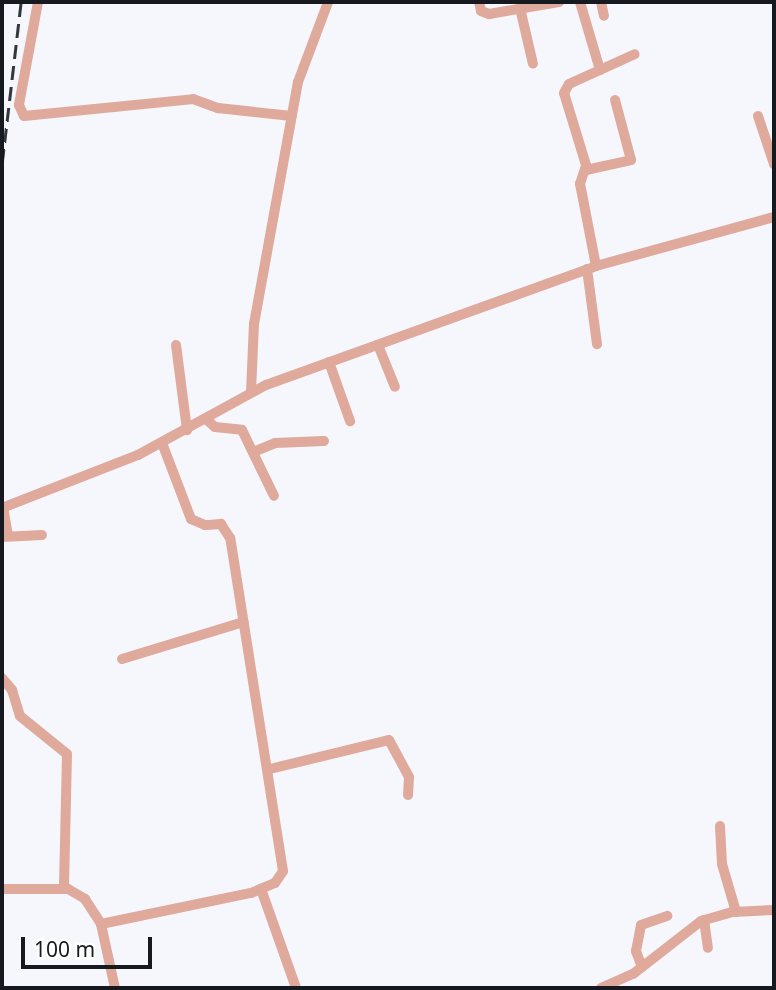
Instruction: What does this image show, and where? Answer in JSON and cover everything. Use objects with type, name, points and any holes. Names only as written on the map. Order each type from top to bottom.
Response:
[{"type":"street","points":[[38,2],[19,105],[24,116],[193,99],[218,108],[292,116]]},
{"type":"street","points":[[251,393],[254,324],[292,116],[304,61],[328,2]]},
{"type":"street","points":[[479,2],[484,14],[559,2]]},
{"type":"street","points":[[580,2],[600,70]]},
{"type":"street","points":[[601,2],[604,16]]},
{"type":"street","points":[[520,8],[533,64]]},
{"type":"street","points":[[597,344],[592,268],[580,184],[586,170],[564,93],[569,84],[635,54]]},
{"type":"street","points":[[586,170],[631,160],[615,100]]},
{"type":"street","points":[[758,116],[774,164]]},
{"type":"street","points":[[42,535],[5,537],[3,508],[162,443],[251,393],[329,362],[592,268],[774,218]]},
{"type":"street","points":[[176,345],[187,430]]},
{"type":"street","points":[[378,345],[395,387]]},
{"type":"street","points":[[329,362],[350,421]]},
{"type":"street","points":[[206,419],[215,427],[242,430],[274,496]]},
{"type":"street","points":[[253,452],[275,443],[324,441]]},
{"type":"street","points":[[101,924],[261,889],[275,883],[283,871],[270,769],[226,529],[191,519],[162,443]]},
{"type":"street","points":[[122,659],[244,622]]},
{"type":"street","points":[[2,678],[12,690],[20,716],[67,754],[64,889]]},
{"type":"street","points":[[270,769],[388,740],[409,777],[408,795]]},
{"type":"street","points":[[720,826],[722,864],[736,912]]},
{"type":"street","points":[[2,889],[64,889],[85,899],[101,924],[115,988]]},
{"type":"street","points":[[261,889],[296,988]]},
{"type":"street","points":[[601,988],[642,967],[705,920],[736,912],[774,910]]},
{"type":"street","points":[[642,967],[636,955],[640,928],[667,916]]},
{"type":"street","points":[[705,920],[708,948]]},
{"type":"railway","points":[[2,163],[21,2]]}]
